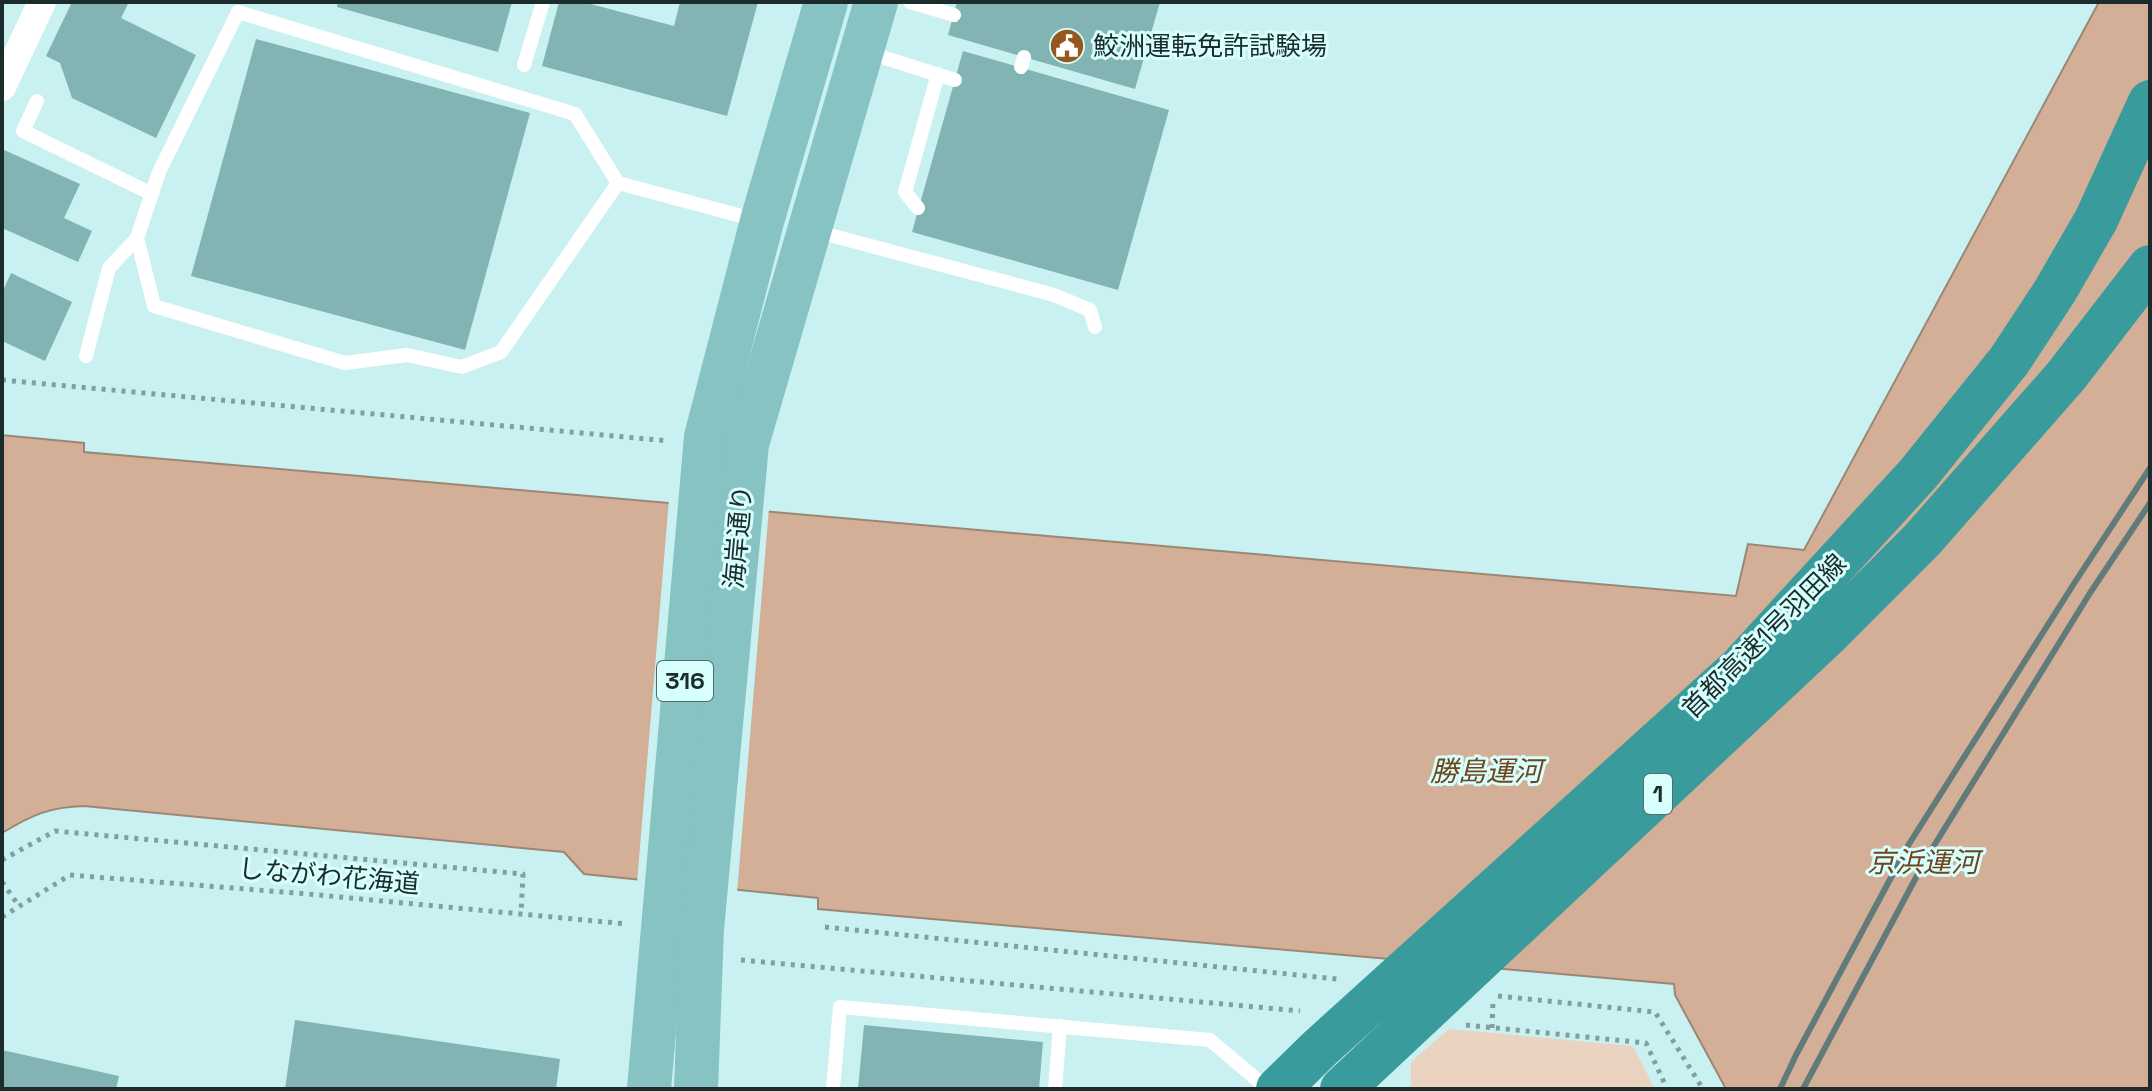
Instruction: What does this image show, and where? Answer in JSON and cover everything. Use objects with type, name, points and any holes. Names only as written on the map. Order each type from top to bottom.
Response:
[{"type":"highway","name":"首都高速1号羽田線","points":[[1278,1089],[1740,668],[1918,474],[2009,361],[2055,291],[2096,220],[2150,102]]},
{"type":"highway","name":"首都高速1号羽田線","points":[[1342,1089],[1817,645],[1901,561],[2066,376],[2150,267]]},
{"type":"main road","name":"海岸通り","points":[[696,1089],[710,441],[762,221],[826,2]]},
{"type":"main road","name":"海岸通り","points":[[710,441],[811,230],[876,2]]},
{"type":"main road","name":"海岸通り","points":[[649,1089],[698,938]]},
{"type":"street","points":[[2,87],[42,2]]},
{"type":"lane","points":[[524,65],[543,2]]},
{"type":"lane","points":[[910,2],[954,15]]},
{"type":"lane","points":[[86,356],[109,268],[137,238],[159,172],[239,7],[575,114],[618,183],[762,221]]},
{"type":"lane","points":[[862,51],[955,80]]},
{"type":"lane","points":[[918,208],[905,192],[938,74]]},
{"type":"lane","points":[[37,101],[23,131],[152,194]]},
{"type":"lane","points":[[137,238],[154,306],[345,363],[407,355],[462,367],[501,352],[618,183]]},
{"type":"lane","points":[[811,230],[1054,295],[1090,310],[1095,327]]},
{"type":"lane","points":[[833,1089],[840,1007],[1210,1040],[1268,1089]]},
{"type":"lane","points":[[1055,1089],[1060,1026]]},
{"type":"path","points":[[2,380],[710,441]]},
{"type":"path","points":[[2,860],[55,831],[523,874],[521,914]]},
{"type":"path","name":"しながわ花海道","points":[[2,917],[70,875],[521,914],[1307,1012]]},
{"type":"path","points":[[2,882],[19,906]]},
{"type":"path","points":[[825,927],[1338,980]]},
{"type":"path","points":[[1492,1028],[1493,995],[1655,1012],[1703,1089]]},
{"type":"path","points":[[1461,1025],[1646,1043],[1667,1089]]},
{"type":"shaded area","points":[[1449,1029],[1633,1046],[1655,1089],[1411,1089],[1411,1062]]},
{"type":"water","name":"勝島運河","points":[[2099,2],[2150,2],[2150,1089],[1726,1089],[1675,995],[1674,984],[818,909],[818,898],[584,874],[564,852],[84,806],[41,813],[2,833],[2,435],[84,443],[84,452],[1736,596],[1748,544],[1804,550]]},
{"type":"pier","points":[[669,499],[769,508],[737,893],[637,883]]},
{"type":"building","points":[[72,2],[129,2],[121,18],[196,55],[156,138],[72,98],[60,63],[46,56]]},
{"type":"building","points":[[338,2],[512,2],[498,52],[337,7]]},
{"type":"building","points":[[559,2],[583,2],[674,26],[680,2],[758,2],[727,116],[542,66]]},
{"type":"building","name":"鮫洲運転免許試験場","points":[[957,2],[1160,2],[1135,89],[948,35]]},
{"type":"building","points":[[256,39],[530,113],[465,350],[191,276]]},
{"type":"building","points":[[963,51],[1169,110],[1118,290],[912,232]]},
{"type":"building","points":[[2,149],[80,184],[64,218],[92,231],[78,262],[2,228]]},
{"type":"building","points":[[11,273],[72,302],[45,361],[2,341],[2,293]]},
{"type":"building","points":[[295,1020],[560,1059],[556,1089],[285,1089]]},
{"type":"building","points":[[864,1025],[1043,1042],[1039,1089],[858,1089]]},
{"type":"building","points":[[2,1050],[119,1076],[116,1089],[2,1089]]},
{"type":"railway","points":[[1780,1089],[1909,844],[2150,468]]},
{"type":"railway","points":[[1803,1089],[1927,857],[2090,593],[2150,503]]},
{"type":"place","name":"鮫洲運転免許試験場","points":[[1067,46]]},
{"type":"water label","name":"京浜運河","points":[[1923,862]]}]
